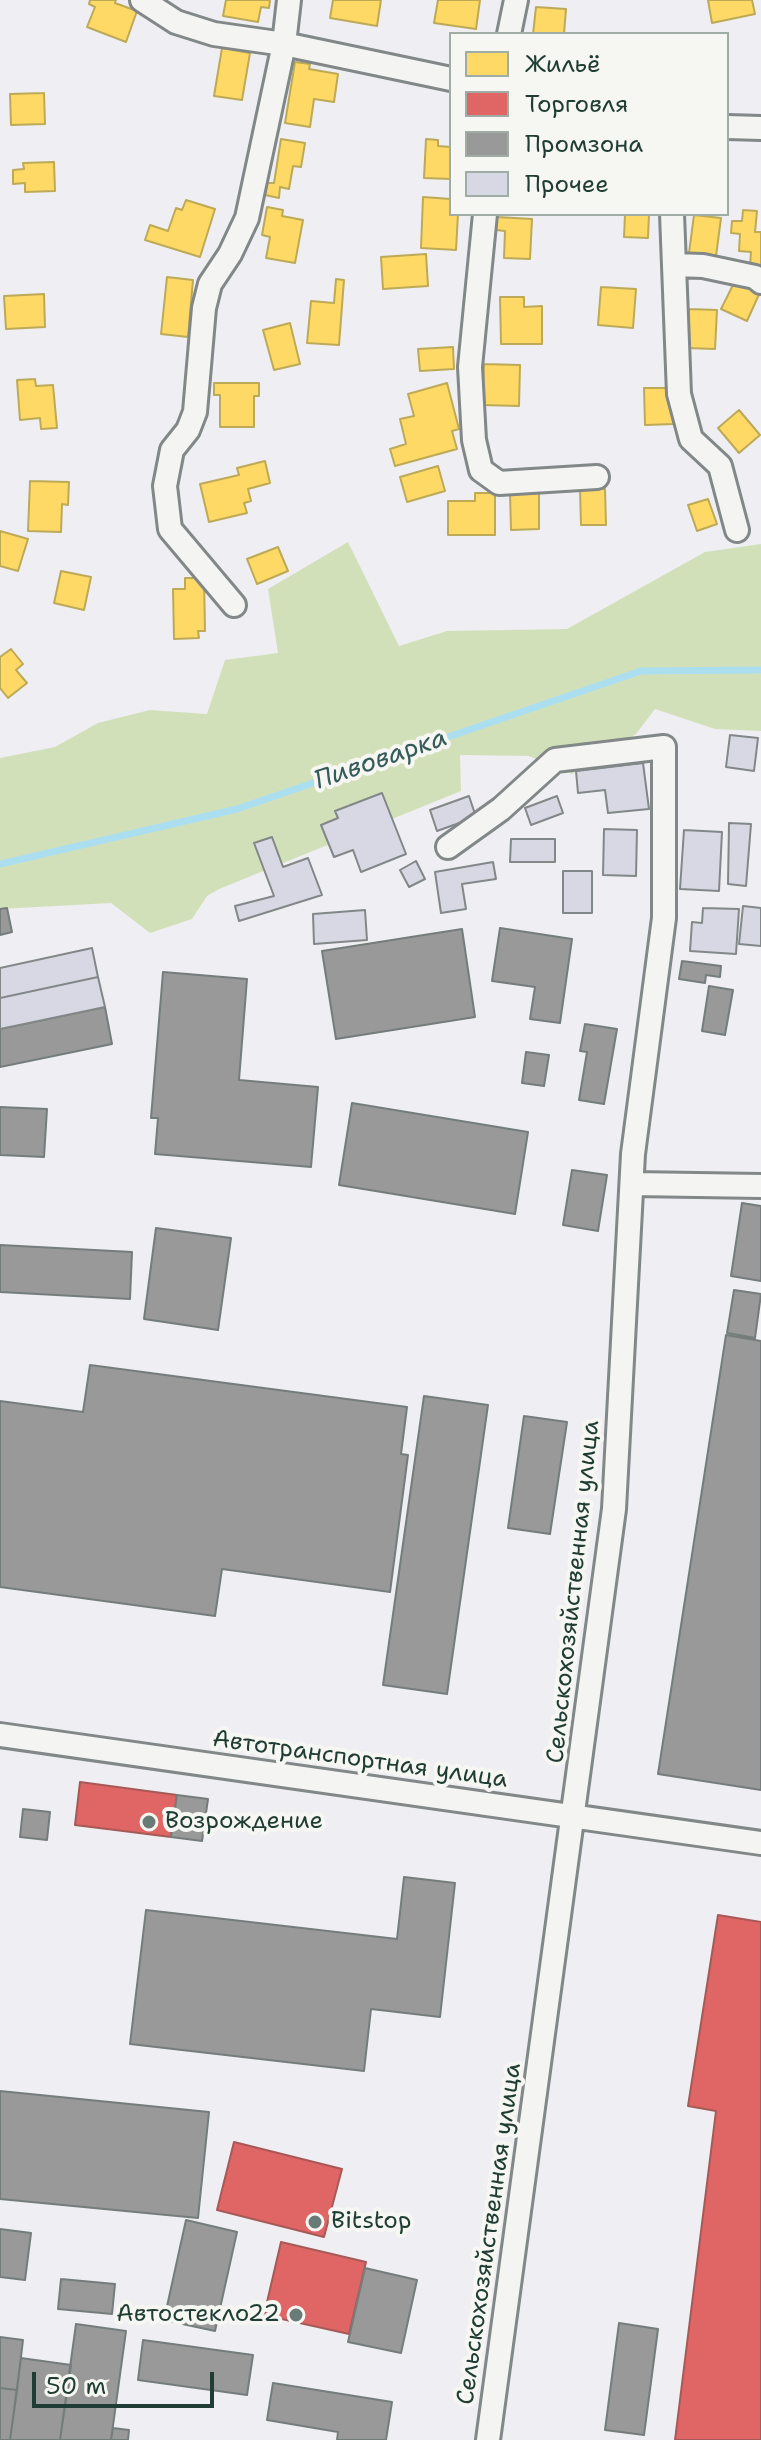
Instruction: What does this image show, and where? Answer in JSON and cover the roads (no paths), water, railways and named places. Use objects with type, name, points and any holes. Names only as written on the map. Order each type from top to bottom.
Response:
[{"type":"street","points":[[142,0],[176,22],[214,34],[284,44],[449,79]]},
{"type":"street","points":[[234,605],[170,529],[165,486],[172,450],[188,430],[195,412],[204,308],[210,284],[230,254],[247,218],[284,44],[289,0]]},
{"type":"street","points":[[509,32],[516,0]]},
{"type":"street","points":[[729,127],[761,128]]},
{"type":"street","points":[[485,216],[470,367],[474,440],[481,470],[499,483],[597,477]]},
{"type":"street","points":[[672,216],[679,394],[691,439],[720,466],[737,530]]},
{"type":"street","points":[[675,265],[703,266],[755,277],[761,282]]},
{"type":"street","name":"Сельскохозяйственная улица","points":[[448,847],[501,809],[555,760],[664,747],[664,918],[633,1154],[614,1509],[488,2440]]},
{"type":"street","points":[[633,1184],[761,1186]]},
{"type":"street","name":"Автотранспортная улица","points":[[0,1735],[761,1843]]},
{"type":"waterway","name":"Пивоварка","points":[[0,864],[237,809],[641,671],[761,670]]},
{"type":"place","name":"Возрождение","points":[[149,1822]]},
{"type":"place","name":"Bitstop","points":[[315,2222]]},
{"type":"place","name":"Автостекло22","points":[[296,2315]]}]
